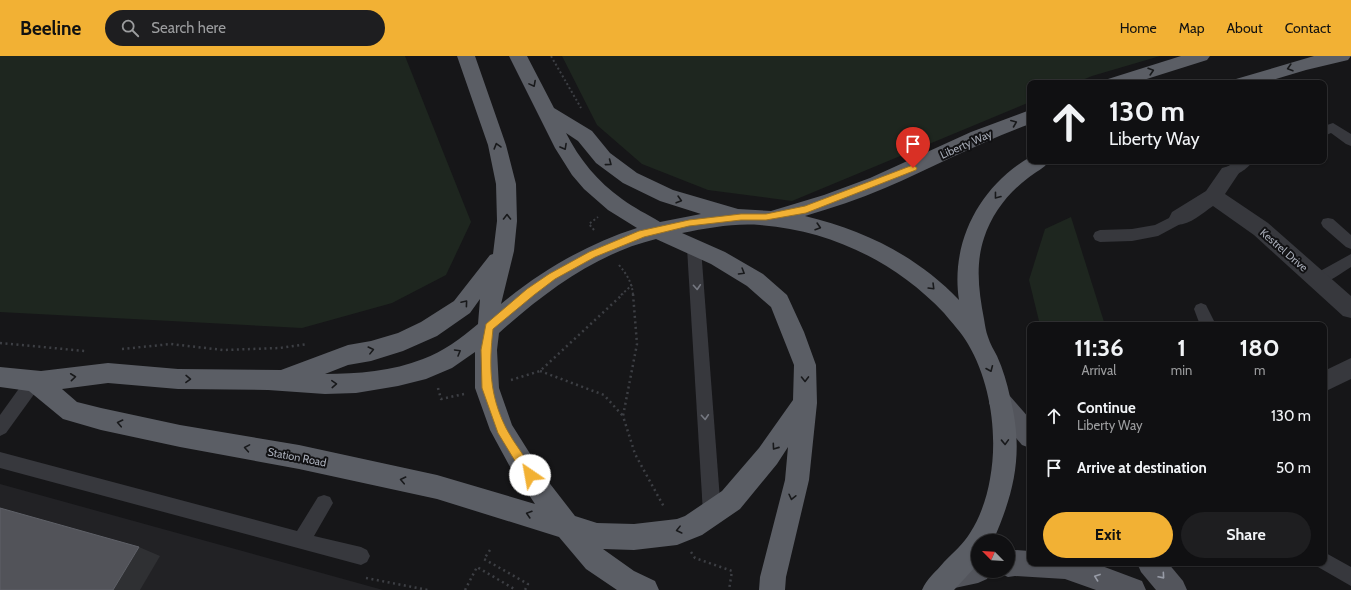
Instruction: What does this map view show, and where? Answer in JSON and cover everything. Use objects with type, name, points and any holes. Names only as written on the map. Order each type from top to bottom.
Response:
[{"type":"highway","points":[[466,56],[497,145],[506,184],[507,221],[504,251],[491,299],[486,350],[487,388],[502,430],[535,484],[566,526],[595,560],[614,590]]},
{"type":"highway","points":[[518,56],[564,148],[579,170],[591,184],[615,205],[657,230],[718,258],[755,280],[779,301],[794,332],[805,365],[805,403],[797,480],[773,578],[772,590]]},
{"type":"highway","points":[[1124,80],[1201,56]]},
{"type":"highway","points":[[1252,80],[1304,64],[1342,56]]},
{"type":"highway","points":[[547,112],[585,136],[602,158],[630,178],[667,196],[741,217]]},
{"type":"highway","name":"Liberty Way","points":[[766,217],[806,210],[851,193],[913,168],[971,140],[1027,117]]},
{"type":"highway","points":[[983,534],[992,514],[1002,480],[1006,445],[1001,403],[992,373],[976,336],[968,274],[974,237],[984,215],[996,197],[1010,181],[1025,168],[1033,164]]},
{"type":"highway","points":[[0,377],[34,381],[110,373],[180,379],[281,380],[329,384],[369,382],[413,373],[432,366],[465,347],[531,292],[552,277],[592,254],[642,234],[657,230],[689,223],[741,217],[766,217],[812,225],[846,236],[886,254],[927,281],[950,305],[976,336]]},
{"type":"highway","points":[[281,380],[348,355],[371,351],[403,341],[429,329],[462,307],[504,251]]},
{"type":"highway","name":"Station Road","points":[[34,381],[71,411],[101,420],[180,436],[299,457],[437,487],[597,536],[634,537],[677,532],[693,526],[731,500],[768,456],[805,403]]},
{"type":"highway","points":[[943,583],[971,552]]},
{"type":"highway","points":[[595,560],[625,580],[646,590]]},
{"type":"main road","points":[[1001,403],[1027,433]]},
{"type":"main road","points":[[1015,563],[1027,564]]},
{"type":"main road","points":[[1065,566],[1133,590]]},
{"type":"main road","points":[[1153,566],[1174,590]]},
{"type":"main road","points":[[943,583],[971,573]]},
{"type":"street","points":[[1179,218],[1213,196],[1229,173]]},
{"type":"street","name":"Kestrel Drive","points":[[1213,196],[1261,229],[1351,309]]},
{"type":"street","points":[[1327,380],[1351,368]]},
{"type":"lane","points":[[1327,130],[1333,128],[1351,141]]},
{"type":"lane","points":[[1229,173],[1242,164]]},
{"type":"lane","points":[[1100,236],[1132,235],[1158,230],[1179,218]]},
{"type":"lane","points":[[1328,223],[1351,243]]},
{"type":"lane","points":[[694,248],[712,513]]},
{"type":"lane","points":[[1318,280],[1351,260]]},
{"type":"lane","points":[[1201,309],[1207,322]]},
{"type":"lane","points":[[0,428],[34,381]]},
{"type":"lane","points":[[0,460],[65,476],[361,556]]},
{"type":"lane","points":[[301,541],[324,503]]},
{"type":"lane","points":[[1327,563],[1351,577]]},
{"type":"path","points":[[596,218],[589,224],[596,233]]},
{"type":"path","points":[[623,270],[629,277],[632,285],[637,344],[623,416]]},
{"type":"path","points":[[517,379],[540,371],[632,285]]},
{"type":"path","points":[[0,343],[88,352]]},
{"type":"path","points":[[118,350],[171,344],[223,350],[280,348],[310,344]]},
{"type":"path","points":[[540,371],[604,395],[623,416],[635,454],[665,510]]},
{"type":"path","points":[[438,390],[441,399],[460,395]]},
{"type":"path","points":[[689,549],[695,558],[732,571],[729,590]]},
{"type":"path","points":[[490,550],[484,559],[528,584],[525,590]]},
{"type":"path","points":[[464,590],[477,567],[516,590]]},
{"type":"shaded area","points":[[0,56],[405,56],[471,222],[446,275],[392,303],[302,328],[0,312]]},
{"type":"shaded area","points":[[562,56],[1160,56],[1082,80],[1027,80],[1027,103],[792,201],[708,190],[642,164],[597,125]]},
{"type":"shaded area","points":[[1071,217],[1104,322],[1039,322],[1029,280],[1045,229]]},
{"type":"shaded area","points":[[0,484],[383,590],[0,590]]},
{"type":"building","points":[[0,508],[139,547],[113,590],[0,590]]},
{"type":"route","points":[[530,475],[502,430],[490,399],[487,388],[486,350],[489,327],[531,292],[552,277],[592,254],[642,234],[689,223],[741,217],[766,217],[806,210],[913,168]]}]
